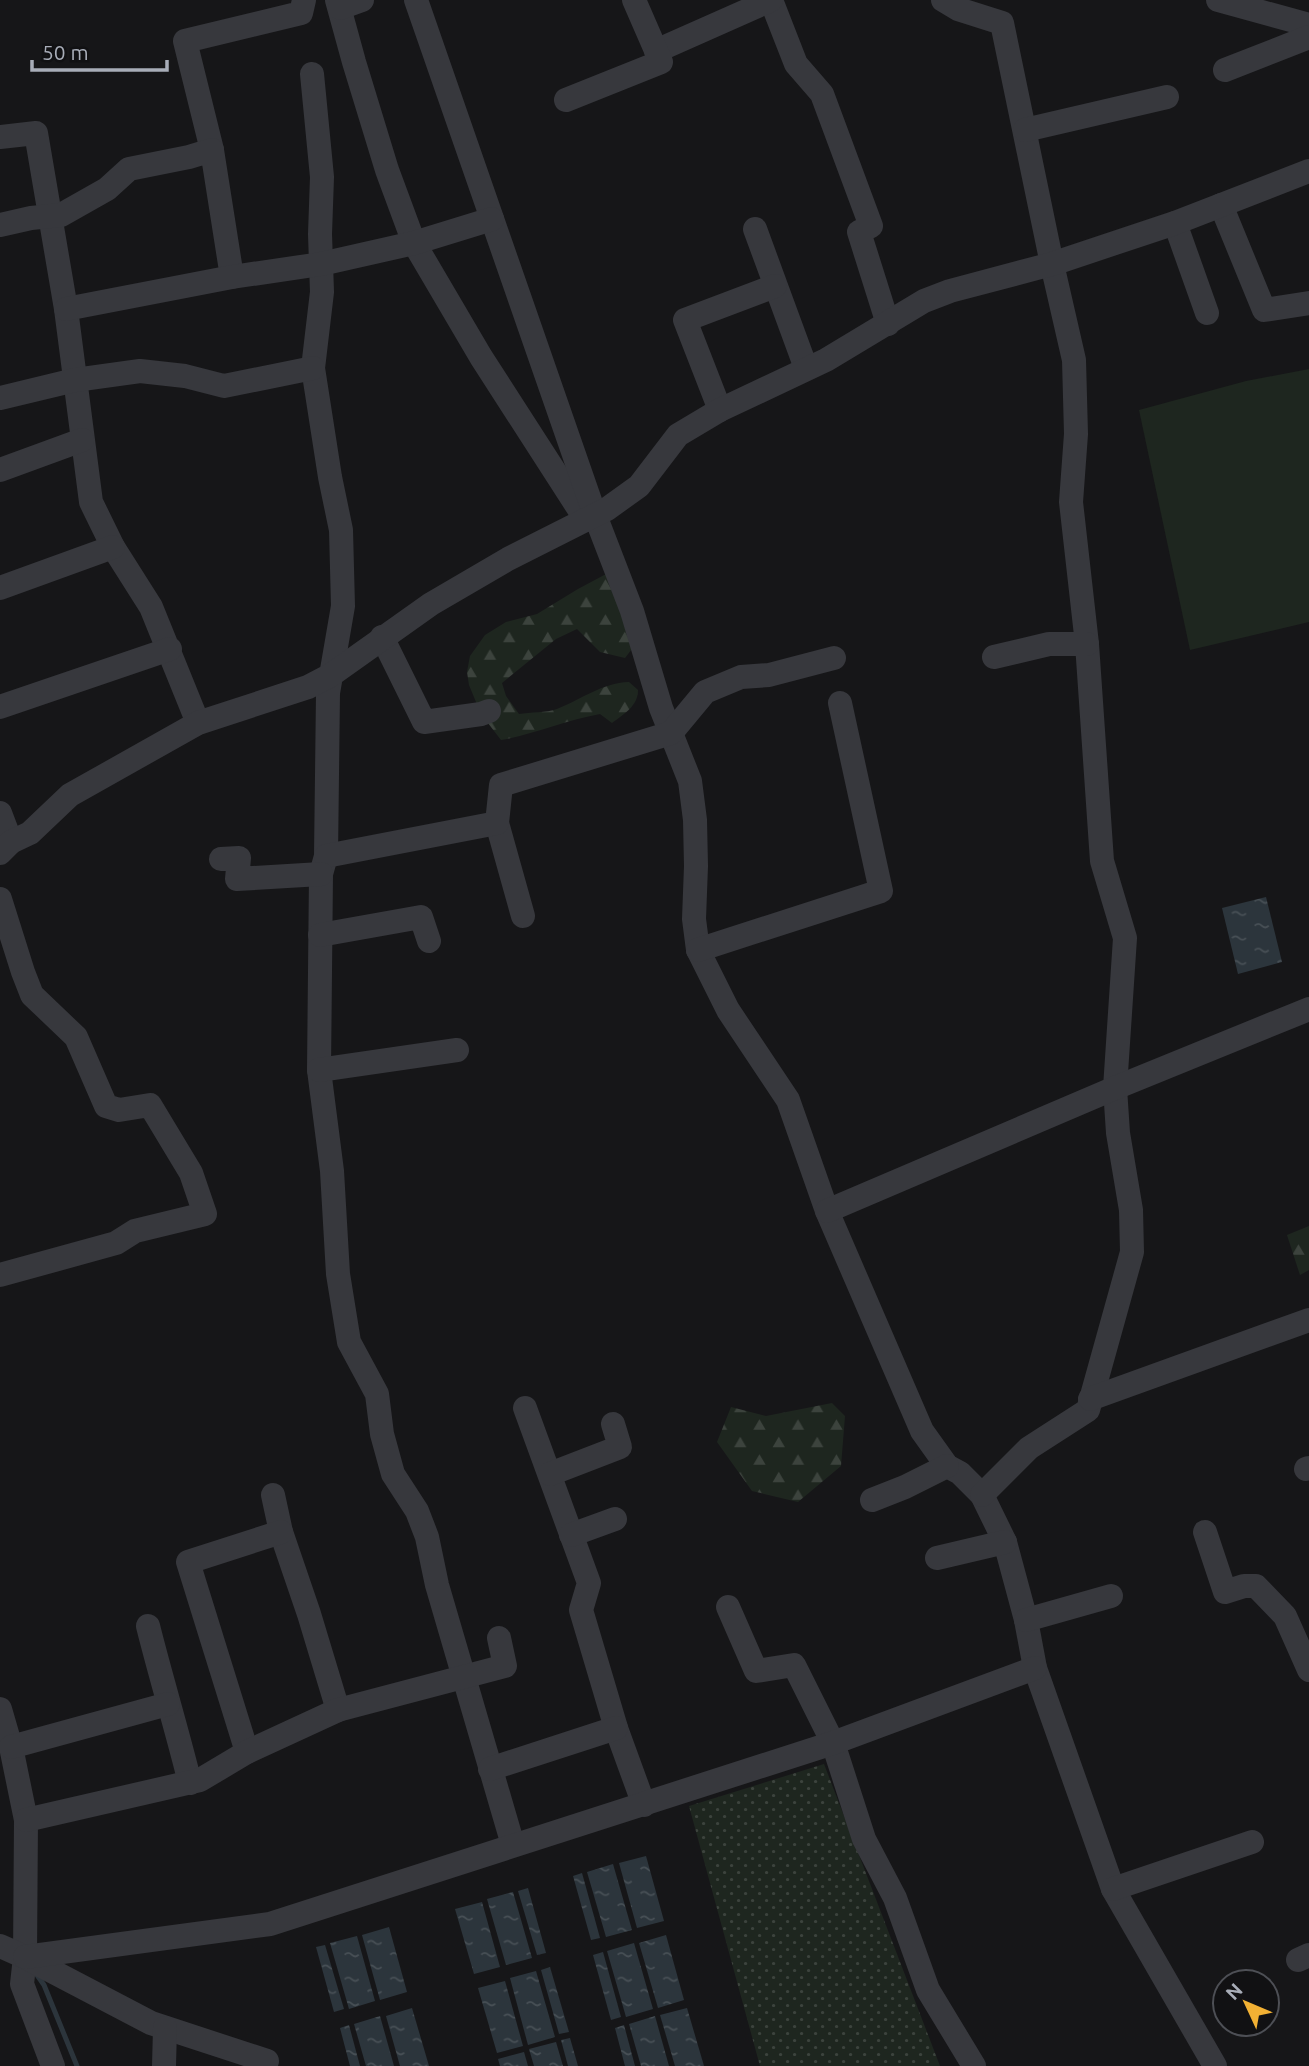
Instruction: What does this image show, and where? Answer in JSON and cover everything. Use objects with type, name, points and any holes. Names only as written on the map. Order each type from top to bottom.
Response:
[{"type":"street","points":[[232,277],[212,150],[185,41],[301,13],[304,0]]},
{"type":"street","points":[[416,0],[591,517],[632,611],[661,708],[690,781],[695,820],[694,919],[698,950],[728,1010],[788,1100],[827,1211],[922,1431],[947,1466],[960,1473],[982,1495],[1005,1542],[1026,1620],[1035,1668],[1113,1889],[1215,2066]]},
{"type":"street","points":[[566,100],[660,62],[634,0]]},
{"type":"street","points":[[656,51],[771,0],[796,64],[822,94],[871,226],[859,232],[888,324]]},
{"type":"street","points":[[943,0],[958,9],[1002,23],[1074,360],[1076,433],[1070,502],[1087,644],[1102,861],[1125,938],[1115,1088],[1118,1133],[1131,1210],[1132,1252],[1088,1410],[1029,1448],[982,1495]]},
{"type":"street","points":[[1218,0],[1309,24]]},
{"type":"street","points":[[346,3],[354,62],[387,170],[414,243],[481,357],[591,517]]},
{"type":"street","points":[[1224,70],[1309,37]]},
{"type":"street","points":[[312,74],[323,177],[321,292],[313,368],[341,530],[343,606],[328,693],[320,935],[319,1070],[331,1171],[338,1274],[349,1342],[377,1394],[382,1434],[393,1474],[417,1511],[427,1537],[437,1585],[513,1845]]},
{"type":"street","points":[[1025,130],[1167,97]]},
{"type":"street","points":[[0,137],[36,133],[66,309],[91,502],[113,547],[151,607],[198,723]]},
{"type":"street","points":[[0,225],[61,215],[107,189],[129,169],[212,150]]},
{"type":"street","points":[[0,814],[6,848],[30,833],[70,796],[198,723],[307,687],[331,676],[430,604],[591,517],[639,486],[678,435],[720,410],[826,360],[924,301],[950,291],[1052,264],[1175,223],[1309,171]]},
{"type":"street","points":[[1221,205],[1264,310],[1309,303]]},
{"type":"street","points":[[66,309],[232,277],[321,264],[414,243],[492,219]]},
{"type":"street","points":[[1175,223],[1207,313]]},
{"type":"street","points":[[755,229],[806,368]]},
{"type":"street","points":[[720,410],[685,320],[775,286]]},
{"type":"street","points":[[0,398],[75,380],[140,371],[185,376],[224,386],[313,368]]},
{"type":"street","points":[[0,470],[82,440]]},
{"type":"street","points":[[0,588],[113,547]]},
{"type":"street","points":[[383,637],[424,722],[489,711]]},
{"type":"street","points":[[994,657],[1049,644],[1087,644]]},
{"type":"street","points":[[0,707],[170,649]]},
{"type":"street","points":[[523,916],[497,823],[502,785],[671,733],[705,692],[741,677],[769,675],[834,658]]},
{"type":"street","points":[[698,950],[881,891],[840,704]]},
{"type":"street","points":[[221,859],[239,858],[237,880],[323,865],[497,823]]},
{"type":"street","points":[[0,899],[32,995],[76,1037],[106,1106],[119,1110],[150,1105],[191,1173],[205,1214],[135,1231],[117,1243],[0,1275]]},
{"type":"street","points":[[320,935],[421,917],[429,941]]},
{"type":"street","points":[[827,1211],[1115,1088],[1309,1009]]},
{"type":"street","points":[[319,1070],[457,1050]]},
{"type":"street","points":[[1090,1399],[1309,1320]]},
{"type":"street","points":[[525,1408],[589,1583],[581,1610],[616,1728],[644,1805]]},
{"type":"street","points":[[550,1474],[620,1447],[613,1424]]},
{"type":"street","points":[[872,1500],[947,1466]]},
{"type":"street","points":[[273,1495],[281,1532],[338,1710]]},
{"type":"street","points":[[571,1535],[615,1519]]},
{"type":"street","points":[[247,1752],[188,1562],[281,1532]]},
{"type":"street","points":[[1205,1532],[1225,1592],[1244,1586],[1256,1586],[1285,1616],[1309,1670]]},
{"type":"street","points":[[937,1558],[1005,1542]]},
{"type":"street","points":[[1026,1620],[1111,1596]]},
{"type":"street","points":[[728,1607],[757,1671],[794,1665],[832,1743],[863,1839],[895,1898],[928,1990],[974,2066]]},
{"type":"street","points":[[148,1626],[190,1783]]},
{"type":"street","points":[[26,1820],[200,1780],[247,1752],[338,1710],[505,1666],[499,1638]]},
{"type":"street","points":[[24,1968],[270,1924],[832,1743],[1035,1668]]},
{"type":"street","points":[[11,1747],[168,1704]]},
{"type":"street","points":[[0,1709],[26,1820],[24,1968],[53,2066]]},
{"type":"street","points":[[490,1769],[616,1728]]},
{"type":"street","points":[[1113,1889],[1252,1842]]},
{"type":"street","points":[[0,1946],[24,1968],[151,2023],[267,2061]]},
{"type":"street","points":[[164,2028],[164,2066]]},
{"type":"green space","points":[[1309,369],[1309,622],[1190,650],[1139,410],[1246,381]]},
{"type":"green space","points":[[608,573],[638,641],[625,658],[600,652],[577,629],[556,639],[502,683],[506,696],[519,714],[553,710],[601,688],[619,683],[629,682],[638,690],[636,701],[612,723],[600,714],[501,740],[481,714],[469,685],[467,672],[470,656],[485,635],[506,622],[537,614]]},
{"type":"green space","points":[[1309,1226],[1309,1270],[1300,1275],[1287,1235]]},
{"type":"green space","points":[[832,1403],[845,1416],[841,1466],[798,1502],[752,1491],[717,1442],[731,1407],[766,1416]]},
{"type":"green space","points":[[824,1764],[940,2066],[760,2066],[689,1806]]},
{"type":"water","points":[[1266,897],[1282,962],[1238,974],[1222,908]]},
{"type":"water","points":[[646,1856],[664,1921],[637,1928],[619,1863]]},
{"type":"water","points":[[613,1864],[632,1930],[606,1937],[587,1872]]},
{"type":"water","points":[[582,1873],[600,1938],[591,1940],[573,1876]]},
{"type":"water","points":[[528,1888],[546,1953],[537,1955],[518,1891]]},
{"type":"water","points":[[513,1892],[532,1958],[506,1965],[487,1899]]},
{"type":"water","points":[[482,1902],[500,1967],[474,1974],[455,1909]]},
{"type":"water","points":[[389,1927],[407,1992],[380,2000],[362,1935]]},
{"type":"water","points":[[666,1935],[684,2000],[658,2008],[639,1943]]},
{"type":"water","points":[[357,1936],[375,2001],[349,2009],[330,1943]]},
{"type":"water","points":[[634,1943],[653,2009],[626,2017],[607,1951]]},
{"type":"water","points":[[325,1945],[344,2009],[334,2012],[316,1947]]},
{"type":"water","points":[[603,1952],[621,2017],[611,2020],[593,1955]]},
{"type":"water","points":[[550,1967],[569,2032],[559,2034],[541,1970]]},
{"type":"water","points":[[536,1971],[555,2037],[528,2045],[510,1978]]},
{"type":"water","points":[[505,1981],[523,2046],[497,2053],[478,1988]]},
{"type":"water","points":[[412,2008],[429,2066],[400,2066],[386,2016]]},
{"type":"water","points":[[687,2008],[704,2066],[675,2066],[660,2015]]},
{"type":"water","points":[[380,2016],[394,2066],[366,2066],[354,2024]]},
{"type":"water","points":[[655,2016],[669,2066],[641,2066],[629,2024]]},
{"type":"water","points":[[349,2025],[360,2066],[350,2066],[340,2028]]},
{"type":"water","points":[[624,2025],[635,2066],[625,2066],[615,2028]]},
{"type":"water","points":[[570,2038],[578,2066],[568,2066],[561,2040]]},
{"type":"water","points":[[556,2042],[563,2066],[534,2066],[529,2049]]},
{"type":"water","points":[[524,2052],[528,2066],[500,2066],[498,2059]]},
{"type":"waterway","points":[[37,1975],[44,1985],[77,2066]]}]
